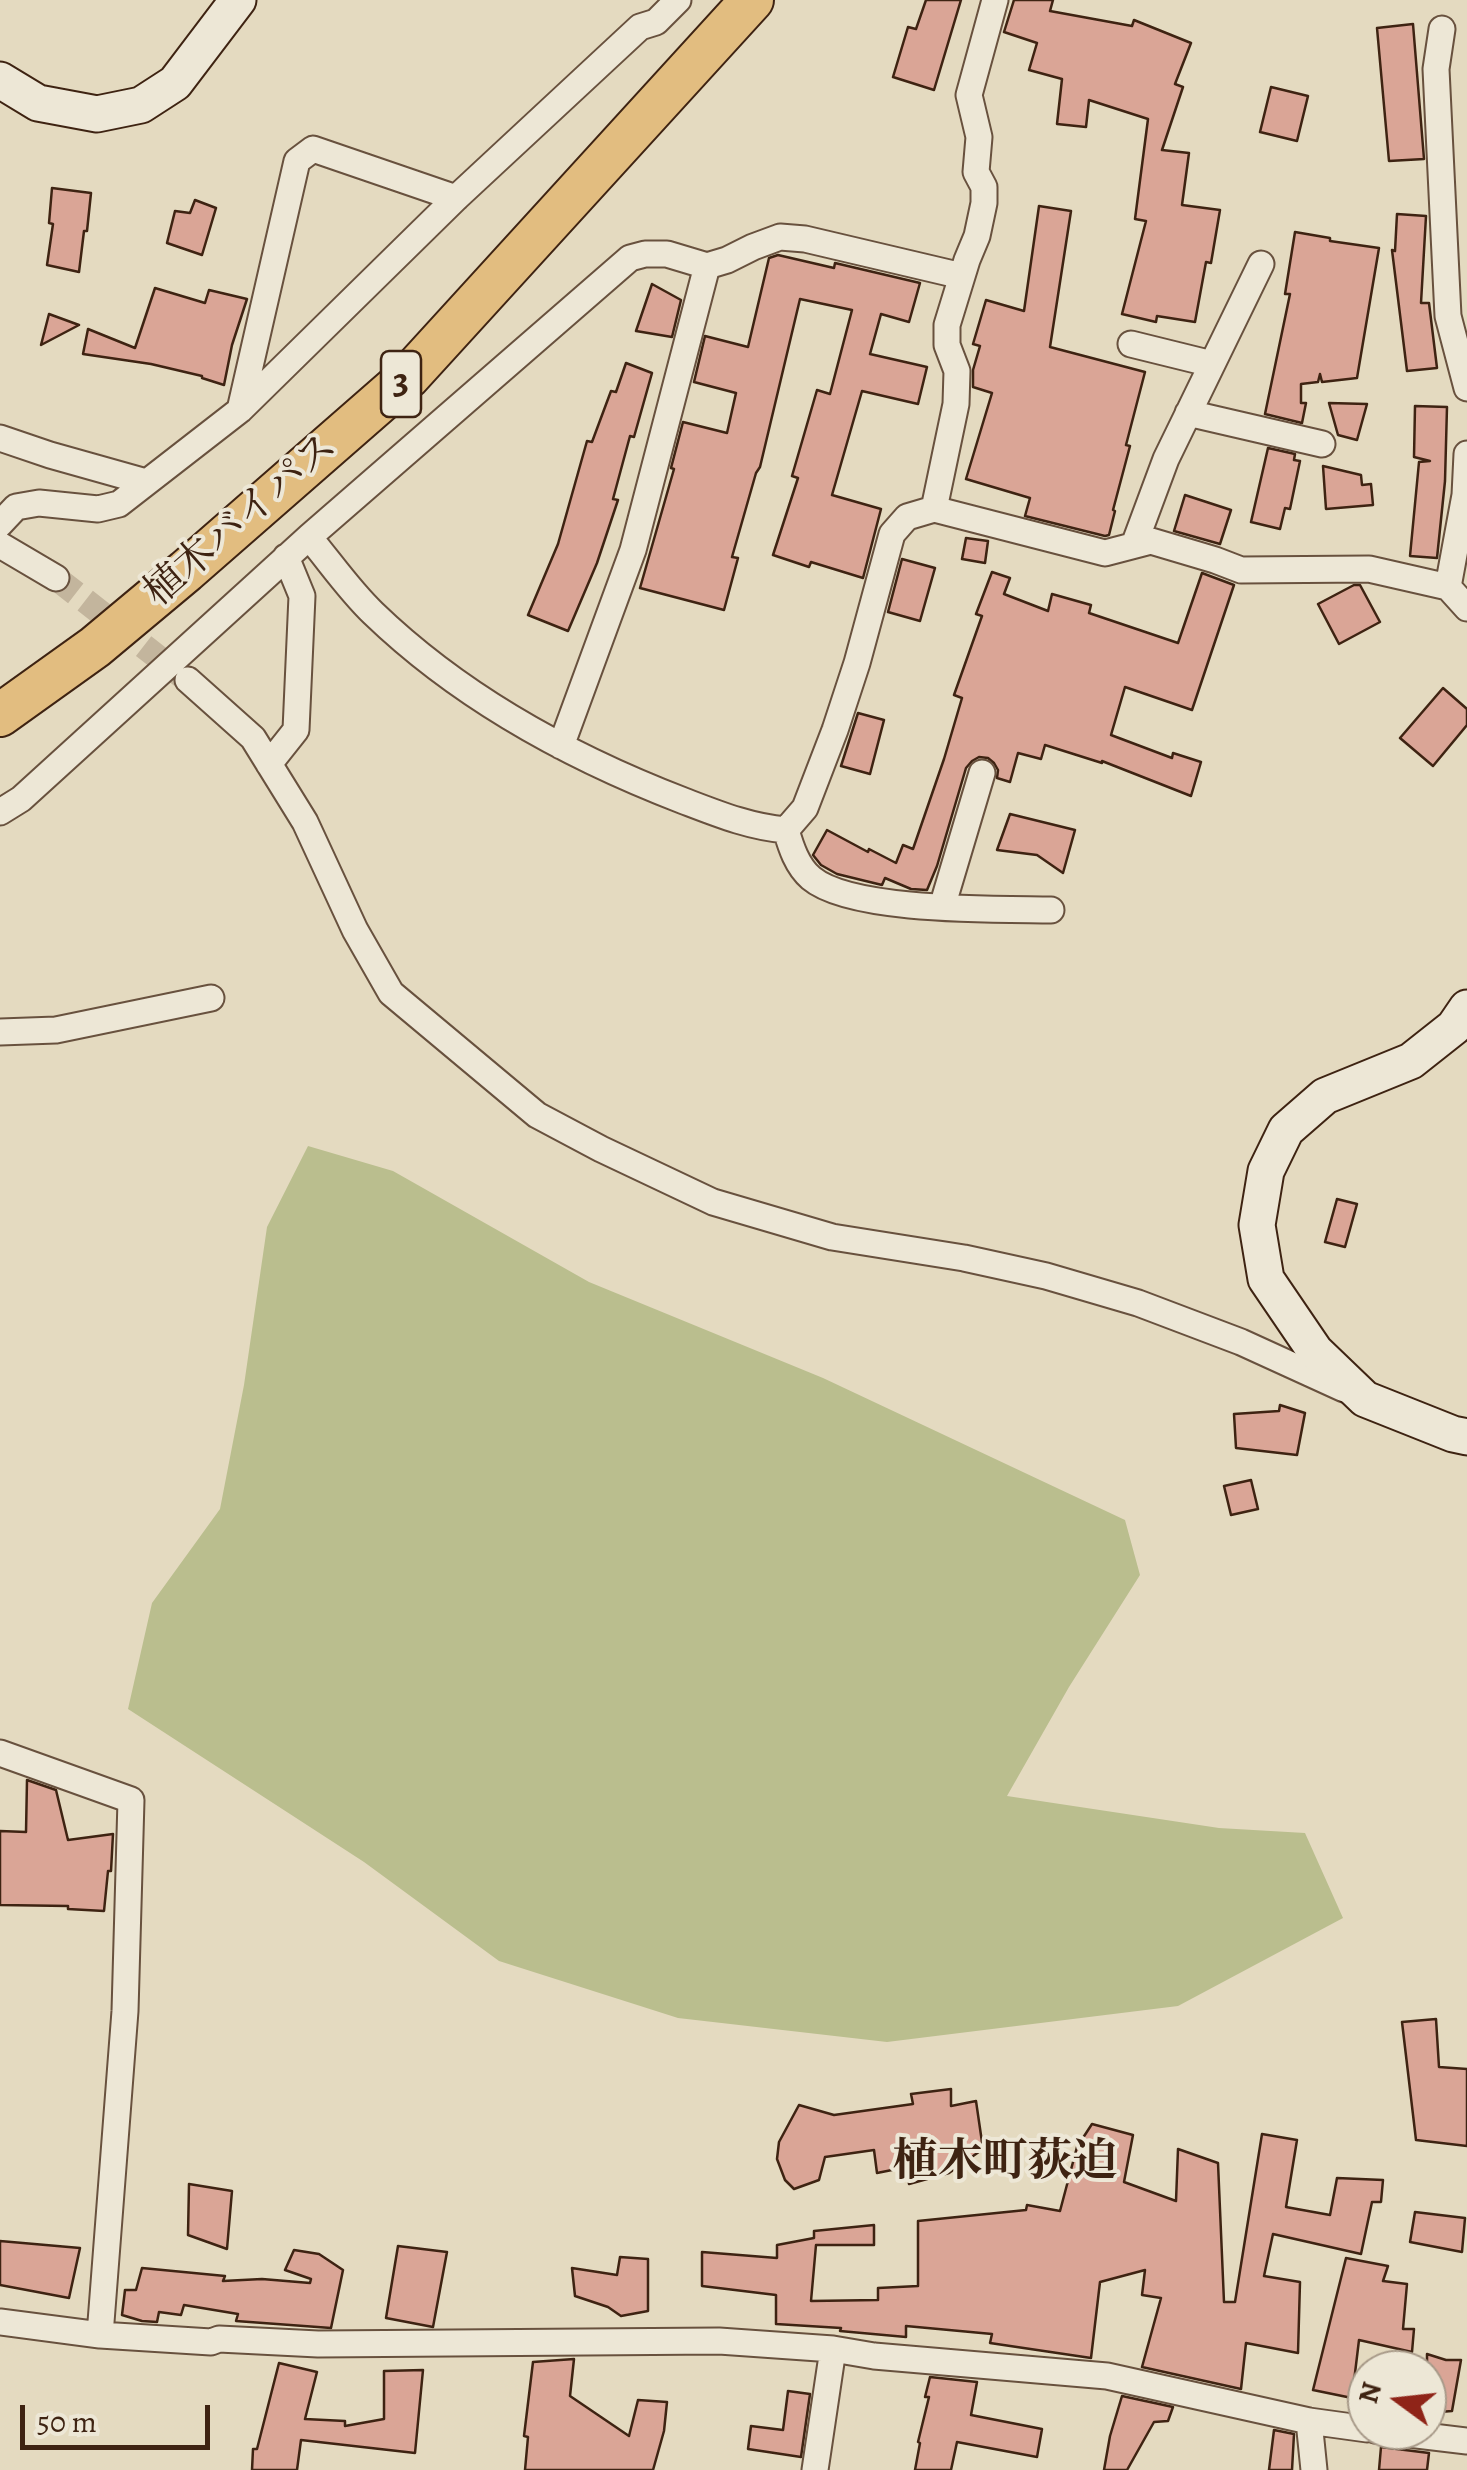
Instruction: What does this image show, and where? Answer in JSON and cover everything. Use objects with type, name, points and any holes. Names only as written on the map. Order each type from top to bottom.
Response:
[{"type":"highway","name":"植木バイパス","points":[[0,715],[95,647],[408,377],[752,0]]},
{"type":"main road","points":[[0,80],[38,104],[97,114],[141,104],[175,84],[238,0]]},
{"type":"main road","points":[[1467,1008],[1454,1027],[1411,1061],[1326,1096],[1286,1130],[1266,1171],[1257,1225],[1266,1279],[1315,1352],[1365,1399],[1467,1437]]},
{"type":"street","points":[[0,524],[16,507],[39,503],[98,509],[119,504],[240,410],[456,198],[640,27],[656,22],[678,0]]},
{"type":"street","points":[[934,509],[956,404],[956,371],[947,345],[947,326],[984,203],[984,186],[976,172],[980,137],[968,95],[995,0]]},
{"type":"street","points":[[1442,29],[1436,69],[1448,316],[1467,388]]},
{"type":"street","points":[[240,410],[297,161],[313,149],[456,198]]},
{"type":"street","points":[[0,812],[21,799],[309,537],[630,258],[667,254],[707,266],[753,246],[793,238],[962,276]]},
{"type":"street","points":[[1134,545],[1166,460],[1261,264]]},
{"type":"street","points":[[561,746],[632,550],[707,266]]},
{"type":"street","points":[[1131,344],[1212,364]]},
{"type":"street","points":[[1188,413],[1322,444]]},
{"type":"street","points":[[0,438],[146,482]]},
{"type":"street","points":[[1448,587],[1465,494],[1467,454]]},
{"type":"street","points":[[786,830],[805,808],[857,662],[892,534],[907,517],[934,509],[1105,552],[1151,542],[1241,570],[1369,569],[1448,587],[1467,608]]},
{"type":"street","points":[[309,537],[370,611],[413,649],[488,703],[561,746],[634,782],[759,828],[786,830]]},
{"type":"street","points":[[0,545],[56,578]]},
{"type":"street","points":[[269,764],[296,730],[302,596],[286,558]]},
{"type":"street","points":[[188,680],[252,738],[269,764],[305,822],[355,930],[391,993],[537,1115],[713,1202],[832,1237],[964,1258],[1046,1276],[1138,1303],[1241,1342],[1365,1399]]},
{"type":"street","points":[[942,907],[982,773]]},
{"type":"street","points":[[786,830],[793,854],[811,878],[834,891],[867,900],[942,907],[1051,910]]},
{"type":"street","points":[[0,1032],[56,1030],[211,998]]},
{"type":"street","points":[[0,1753],[131,1800],[125,2011],[100,2335]]},
{"type":"street","points":[[0,2322],[100,2335],[211,2342],[719,2341],[834,2349],[874,2356],[1106,2376],[1347,2426]]},
{"type":"street","points":[[815,2470],[834,2349]]},
{"type":"street","points":[[1309,2420],[1314,2470]]},
{"type":"green space","points":[[308,1146],[393,1171],[589,1282],[823,1378],[1125,1520],[1140,1575],[1069,1687],[1007,1796],[1219,1828],[1305,1833],[1343,1918],[1178,2006],[887,2042],[678,2018],[499,1961],[364,1862],[128,1709],[152,1603],[220,1509],[244,1385],[267,1227]]},
{"type":"building","points":[[926,0],[961,0],[934,90],[893,77],[908,27],[916,29]]},
{"type":"building","points":[[1014,0],[1053,0],[1050,11],[1132,26],[1134,20],[1191,43],[1175,84],[1183,87],[1162,150],[1189,153],[1182,205],[1220,210],[1195,322],[1157,316],[1156,322],[1122,314],[1146,221],[1135,219],[1148,119],[1089,100],[1086,127],[1057,124],[1062,79],[1029,70],[1037,43],[1004,32]]},
{"type":"building","points":[[1413,24],[1424,159],[1389,161],[1377,28]]},
{"type":"building","points":[[1271,87],[1308,96],[1297,141],[1260,132]]},
{"type":"building","points":[[52,188],[91,193],[79,272],[47,265],[53,224],[49,223]]},
{"type":"building","points":[[195,200],[216,208],[202,255],[167,243],[175,211],[190,213]]},
{"type":"building","points":[[1039,206],[1071,211],[1050,347],[1145,372],[1126,445],[1130,446],[1115,511],[1109,535],[1105,536],[1025,516],[1030,498],[966,479],[992,393],[973,387],[980,346],[973,344],[986,300],[1024,311]]},
{"type":"building","points":[[1397,214],[1426,216],[1421,303],[1429,303],[1437,368],[1407,371],[1392,250],[1395,251]]},
{"type":"building","points":[[1295,232],[1379,248],[1357,378],[1322,382],[1320,374],[1318,382],[1301,384],[1301,403],[1306,403],[1302,423],[1265,414],[1290,294],[1285,294]]},
{"type":"building","points":[[778,255],[834,268],[835,263],[920,283],[909,322],[881,314],[870,354],[927,367],[918,404],[862,391],[832,495],[881,509],[863,578],[773,555],[798,478],[792,476],[817,390],[830,394],[852,310],[800,299],[760,467],[732,557],[738,558],[724,610],[640,588],[674,469],[671,468],[683,422],[727,433],[736,393],[694,382],[705,336],[748,347],[769,258]]},
{"type":"building","points":[[652,284],[681,300],[672,337],[636,331]]},
{"type":"building","points":[[155,288],[205,303],[209,290],[247,299],[224,385],[151,364],[83,354],[88,329],[135,348]]},
{"type":"building","points":[[49,314],[79,325],[41,345]]},
{"type":"building","points":[[626,363],[652,373],[613,499],[618,500],[568,631],[528,615],[558,544],[587,441],[592,442]]},
{"type":"building","points":[[1329,403],[1367,404],[1357,440],[1338,435]]},
{"type":"building","points":[[1415,406],[1447,407],[1437,558],[1410,556],[1419,462],[1430,461],[1414,457]]},
{"type":"building","points":[[1268,448],[1295,454],[1294,460],[1300,461],[1290,509],[1285,508],[1280,529],[1251,522]]},
{"type":"building","points":[[1323,466],[1361,475],[1362,485],[1371,484],[1373,505],[1326,509]]},
{"type":"building","points":[[1185,495],[1231,510],[1220,544],[1174,531]]},
{"type":"building","points":[[966,538],[988,541],[985,563],[962,559]]},
{"type":"building","points":[[902,559],[935,568],[920,621],[888,612]]},
{"type":"building","points":[[992,572],[1010,578],[1004,594],[1048,611],[1052,594],[1091,605],[1089,613],[1178,643],[1202,573],[1234,585],[1192,710],[1125,687],[1111,735],[1172,758],[1173,753],[1201,762],[1191,796],[1102,761],[1045,745],[1041,759],[1018,753],[1010,782],[997,778],[994,763],[979,757],[966,768],[927,890],[911,889],[885,878],[882,885],[837,874],[813,855],[827,830],[896,863],[903,845],[913,849],[962,698],[954,695],[982,616],[976,614]]},
{"type":"building","points":[[1360,585],[1380,622],[1339,644],[1318,604]]},
{"type":"building","points":[[1443,688],[1467,709],[1467,725],[1433,766],[1400,738]]},
{"type":"building","points":[[858,713],[884,720],[870,774],[841,766]]},
{"type":"building","points":[[1010,814],[1075,830],[1063,873],[1037,855],[997,850]]},
{"type":"building","points":[[1337,1199],[1357,1204],[1345,1247],[1325,1242]]},
{"type":"building","points":[[1280,1405],[1305,1413],[1297,1455],[1236,1448],[1234,1414],[1279,1411]]},
{"type":"building","points":[[1251,1480],[1258,1509],[1231,1515],[1224,1486]]},
{"type":"building","points":[[27,1780],[56,1790],[68,1840],[113,1834],[104,1911],[0,1905],[0,1831],[26,1832]]},
{"type":"building","points":[[1436,2019],[1439,2067],[1467,2069],[1467,2146],[1416,2140],[1402,2022]]},
{"type":"building","points":[[951,2089],[951,2106],[976,2101],[983,2149],[949,2173],[909,2184],[907,2167],[877,2173],[874,2150],[825,2157],[819,2180],[794,2189],[785,2180],[777,2159],[779,2142],[799,2105],[834,2115],[913,2104],[911,2094]]},
{"type":"building","points":[[1092,2124],[1133,2135],[1124,2182],[1176,2201],[1178,2149],[1218,2163],[1224,2302],[1235,2302],[1262,2134],[1297,2140],[1286,2207],[1330,2215],[1337,2178],[1383,2180],[1381,2202],[1372,2202],[1361,2254],[1273,2234],[1264,2276],[1300,2282],[1298,2353],[1246,2343],[1241,2389],[1142,2367],[1161,2298],[1142,2295],[1145,2270],[1100,2282],[1091,2358],[990,2343],[992,2334],[906,2326],[906,2337],[776,2324],[776,2295],[702,2286],[702,2252],[777,2258],[777,2245],[814,2238],[814,2231],[874,2225],[874,2245],[816,2245],[811,2301],[878,2300],[878,2288],[918,2286],[918,2221],[1026,2210],[1027,2205],[1060,2211],[1077,2147]]},
{"type":"building","points":[[189,2184],[232,2191],[227,2249],[188,2235]]},
{"type":"building","points":[[1415,2212],[1465,2218],[1462,2252],[1410,2242]]},
{"type":"building","points":[[0,2241],[80,2248],[69,2298],[0,2285]]},
{"type":"building","points":[[398,2246],[447,2252],[433,2327],[386,2318]]},
{"type":"building","points":[[294,2250],[319,2254],[343,2270],[331,2328],[236,2321],[238,2314],[184,2305],[181,2315],[159,2312],[157,2322],[122,2315],[125,2290],[136,2290],[142,2268],[225,2276],[223,2281],[310,2283],[311,2279],[285,2270]]},
{"type":"building","points":[[620,2257],[648,2259],[648,2311],[621,2316],[608,2307],[575,2296],[572,2268],[617,2275]]},
{"type":"building","points":[[1346,2258],[1388,2266],[1383,2281],[1407,2284],[1403,2329],[1414,2329],[1412,2350],[1359,2340],[1358,2350],[1347,2350],[1347,2397],[1313,2390]]},
{"type":"building","points":[[574,2359],[570,2396],[629,2436],[638,2400],[667,2402],[653,2470],[525,2470],[528,2437],[524,2436],[533,2362]]},
{"type":"building","points":[[1447,2360],[1461,2360],[1452,2411],[1447,2411]]},
{"type":"building","points":[[279,2363],[317,2372],[305,2419],[345,2421],[345,2426],[384,2419],[384,2371],[423,2370],[415,2453],[301,2440],[297,2470],[252,2470],[253,2449],[257,2449]]},
{"type":"building","points":[[930,2377],[977,2382],[971,2415],[1042,2429],[1037,2457],[957,2442],[951,2470],[915,2470]]},
{"type":"building","points":[[788,2391],[810,2394],[801,2457],[748,2449],[751,2426],[783,2430]]},
{"type":"building","points":[[1122,2396],[1173,2407],[1168,2421],[1154,2422],[1127,2470],[1104,2470],[1110,2436]]},
{"type":"building","points":[[1274,2430],[1294,2434],[1292,2470],[1269,2470]]},
{"type":"building","points":[[1381,2450],[1429,2453],[1427,2470],[1379,2470]]},
{"type":"tunnel","points":[[56,578],[182,676]]},
{"type":"district","name":"植木町荻迫","points":[[1005,2164]]}]
